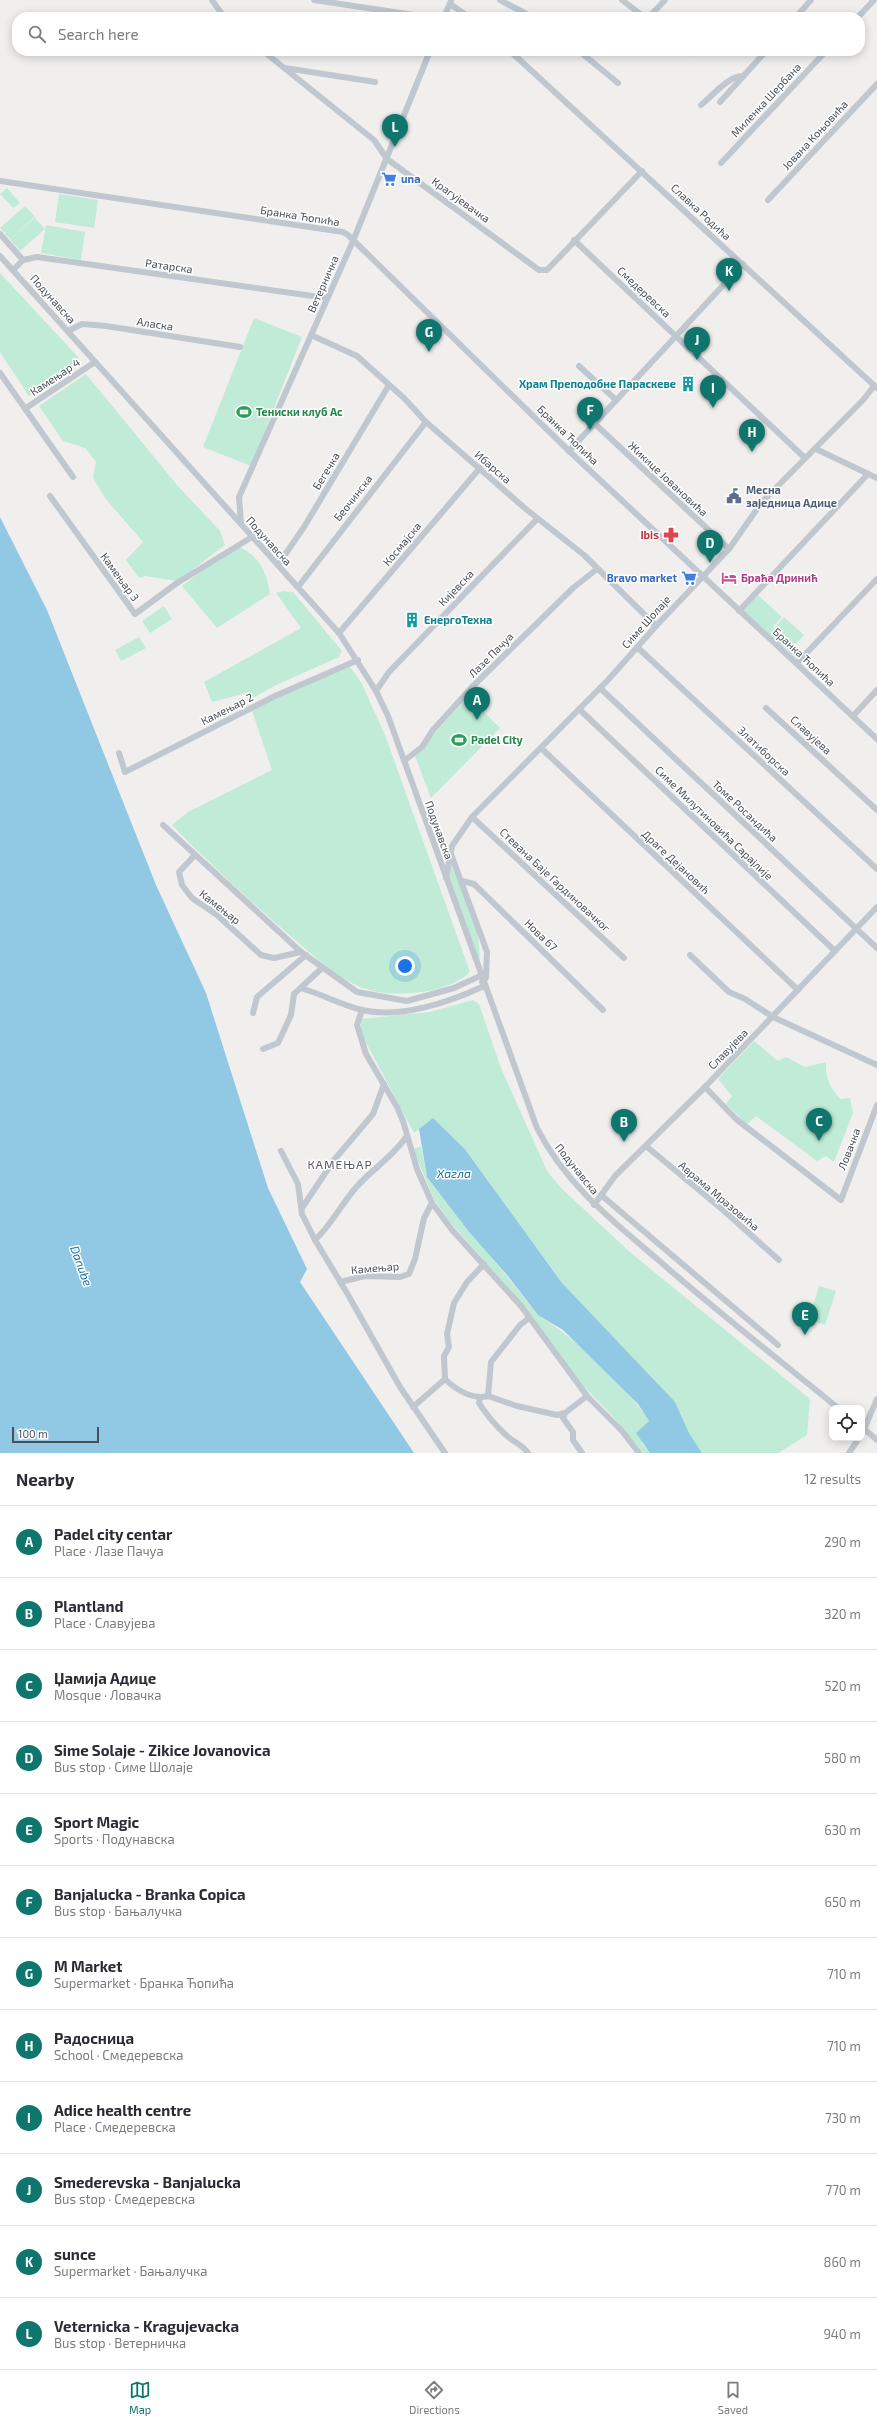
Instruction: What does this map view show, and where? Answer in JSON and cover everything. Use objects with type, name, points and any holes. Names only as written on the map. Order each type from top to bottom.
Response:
[{"type":"street","points":[[212,0],[220,12]]},
{"type":"street","points":[[314,0],[393,12]]},
{"type":"street","points":[[500,0],[523,12]]},
{"type":"street","points":[[622,0],[638,12]]},
{"type":"street","points":[[654,12],[665,0]]},
{"type":"street","points":[[801,12],[812,0]]},
{"type":"street","points":[[863,12],[874,0]]},
{"type":"street","points":[[446,12],[451,2],[463,12]]},
{"type":"street","name":"Крагујевачка","points":[[269,56],[374,140],[387,159],[539,270],[547,270],[574,240],[642,171]]},
{"type":"street","name":"Ветерничка","points":[[242,525],[239,497],[353,242],[428,56]]},
{"type":"street","name":"Славка Родића","points":[[516,56],[876,387]]},
{"type":"street","points":[[585,56],[618,82]]},
{"type":"street","points":[[720,102],[761,56]]},
{"type":"street","name":"Миленка Шербана","points":[[721,163],[821,56]]},
{"type":"street","points":[[284,68],[375,82]]},
{"type":"street","points":[[700,104],[728,82],[736,77],[743,76]]},
{"type":"street","name":"Јована Коњовића","points":[[768,200],[877,84]]},
{"type":"street","name":"Бранка Ћопића","points":[[0,181],[343,232],[569,451],[877,739]]},
{"type":"street","points":[[0,234],[23,260],[13,270]]},
{"type":"street","name":"Смедеревска","points":[[574,240],[805,458]]},
{"type":"street","name":"Подунавска","points":[[0,256],[339,633],[358,660],[376,691],[404,761],[536,1128],[548,1151],[594,1205],[705,1301],[834,1405]]},
{"type":"street","name":"Ратарска","points":[[23,260],[37,258],[327,298]]},
{"type":"street","points":[[569,451],[615,399],[743,264]]},
{"type":"street","name":"Аласка","points":[[68,331],[82,324],[106,326],[240,348]]},
{"type":"street","name":"Ибарска","points":[[311,335],[351,351],[389,385],[426,422],[537,519],[567,540],[656,626]]},
{"type":"street","name":"Камењар 4","points":[[26,408],[95,362]]},
{"type":"street","points":[[579,366],[615,399]]},
{"type":"street","name":"Камењар 4","points":[[0,373],[73,477]]},
{"type":"street","name":"Бегечка","points":[[278,565],[304,527],[389,385]]},
{"type":"street","name":"Симе Шолаје","points":[[446,878],[452,846],[472,817],[600,688],[702,576],[729,549],[754,512],[805,458],[816,449],[876,387]]},
{"type":"street","name":"Беочинска","points":[[298,587],[426,422]]},
{"type":"street","name":"Жикице Јовановића","points":[[594,423],[729,549]]},
{"type":"street","points":[[816,449],[877,478]]},
{"type":"street","name":"Космајска","points":[[339,633],[480,468]]},
{"type":"street","points":[[739,611],[868,474]]},
{"type":"street","name":"Камењар 3","points":[[50,496],[135,614],[177,583],[252,537]]},
{"type":"street","name":"Кијевска","points":[[376,691],[390,672],[537,519]]},
{"type":"street","name":"Лазе Пачуа","points":[[404,761],[422,747],[433,730],[472,687],[573,588],[597,569]]},
{"type":"street","points":[[797,663],[877,579]]},
{"type":"street","name":"Златиборска","points":[[637,648],[877,869]]},
{"type":"street","name":"Камењар 2","points":[[119,753],[125,772],[275,696],[358,660]]},
{"type":"street","name":"Томе Росандића","points":[[600,688],[855,930],[877,948]]},
{"type":"street","points":[[853,716],[877,690]]},
{"type":"street","name":"Славујева","points":[[766,708],[877,810]]},
{"type":"street","name":"Симе Милутиновића Сарајлије","points":[[579,709],[835,951]]},
{"type":"street","name":"Драге Дејановић","points":[[540,748],[798,990]]},
{"type":"street","name":"Стевана Баје Гардиновачког","points":[[472,817],[624,958]]},
{"type":"street","name":"Камењар","points":[[163,825],[304,953],[322,968],[357,992],[407,1001],[482,981]]},
{"type":"street","points":[[301,988],[362,1010],[381,1012],[432,1006],[449,1002],[486,978],[487,952],[451,854]]},
{"type":"street","name":"Камењар","points":[[195,855],[179,872],[182,884],[192,898],[217,915],[261,955],[274,958],[304,953]]},
{"type":"street","name":"Нова 67","points":[[462,881],[474,884],[603,1010]]},
{"type":"street","name":"Славујева","points":[[594,1205],[616,1176],[773,1017],[877,907]]},
{"type":"street","points":[[253,1013],[257,997],[304,953]]},
{"type":"street","points":[[690,955],[729,992],[745,999],[773,1017],[877,1065]]},
{"type":"street","points":[[263,1049],[278,1043],[290,1019],[294,994],[322,968]]},
{"type":"street","points":[[362,1010],[356,1025],[362,1043],[374,1071],[384,1084],[397,1106],[417,1169],[432,1203],[443,1219],[530,1318],[586,1396],[622,1431],[639,1453]]},
{"type":"street","points":[[302,1208],[334,1160],[373,1114],[384,1084]]},
{"type":"street","name":"Ловачка","points":[[705,1087],[736,1119],[840,1200],[877,1105]]},
{"type":"street","points":[[315,1240],[324,1232],[353,1192],[395,1153],[407,1136]]},
{"type":"street","name":"Аврама Мразовића","points":[[646,1146],[723,1210],[779,1260]]},
{"type":"street","name":"Камењар","points":[[281,1151],[298,1184],[302,1208],[315,1240],[413,1407],[445,1453]]},
{"type":"street","points":[[601,1195],[778,1345]]},
{"type":"street","name":"Камењар","points":[[340,1282],[365,1276],[400,1277],[409,1274],[415,1259],[424,1218],[432,1203]]},
{"type":"street","points":[[484,1264],[467,1282],[454,1303],[447,1334],[449,1347],[444,1356],[445,1379],[457,1389],[480,1398],[488,1396],[546,1414],[565,1413]]},
{"type":"street","points":[[488,1396],[491,1362],[520,1325],[530,1318]]},
{"type":"street","points":[[413,1407],[445,1379]]},
{"type":"street","points":[[582,1453],[573,1440],[573,1432],[563,1418],[565,1413],[586,1396]]},
{"type":"street","points":[[480,1398],[479,1403],[484,1412],[507,1436],[524,1447],[528,1453]]},
{"type":"street","points":[[865,1426],[877,1399]]},
{"type":"street","points":[[865,1431],[877,1440]]},
{"type":"street","points":[[850,1453],[858,1441]]},
{"type":"green space","points":[[7,188],[20,203],[13,208],[0,194]]},
{"type":"green space","points":[[59,194],[98,200],[94,228],[55,222]]},
{"type":"green space","points":[[25,206],[35,217],[10,239],[0,228]]},
{"type":"green space","points":[[35,218],[45,229],[20,251],[10,239]]},
{"type":"green space","points":[[46,225],[85,232],[81,260],[41,253]]},
{"type":"green space","points":[[0,273],[78,357],[77,362],[29,396],[0,352]]},
{"type":"green space","name":"Тениски клуб Ас","points":[[254,318],[302,337],[251,466],[203,447]]},
{"type":"green space","points":[[86,374],[177,485],[220,531],[225,545],[177,581],[145,576],[139,578],[126,560],[143,542],[105,498],[93,478],[96,462],[85,448],[63,441],[39,406]]},
{"type":"green space","points":[[236,545],[244,549],[260,564],[264,570],[270,594],[217,628],[182,586]]},
{"type":"green space","points":[[283,591],[293,592],[342,651],[339,657],[274,686],[248,701],[246,693],[212,702],[204,682],[301,628],[276,593]]},
{"type":"green space","points":[[758,595],[782,617],[773,627],[790,642],[775,627],[784,617],[804,635],[794,646],[803,654],[797,660],[743,611]]},
{"type":"green space","points":[[164,606],[172,619],[150,633],[142,621]]},
{"type":"green space","points":[[139,637],[146,648],[121,661],[115,650]]},
{"type":"green space","points":[[350,667],[361,682],[385,735],[470,972],[460,980],[433,990],[417,993],[386,993],[360,987],[342,978],[317,959],[263,912],[172,825],[188,812],[272,770],[251,708],[326,674]]},
{"type":"green space","name":"Padel City","points":[[468,696],[500,728],[431,798],[415,756],[424,749],[436,732]]},
{"type":"green space","points":[[452,859],[476,926],[480,953],[479,967],[448,874]]},
{"type":"green space","points":[[473,1000],[479,1004],[501,1068],[547,1171],[560,1187],[631,1253],[810,1399],[807,1435],[778,1453],[702,1453],[689,1433],[562,1283],[464,1148],[433,1118],[414,1133],[361,1033],[361,1019],[429,1012]]},
{"type":"green space","points":[[754,1041],[778,1061],[786,1057],[805,1067],[826,1062],[827,1078],[833,1090],[840,1099],[850,1098],[853,1113],[834,1162],[826,1156],[817,1161],[756,1116],[747,1124],[726,1104],[732,1096],[718,1079]]},
{"type":"green space","points":[[421,1146],[427,1177],[538,1315],[552,1324],[583,1349],[613,1378],[639,1407],[649,1421],[642,1443],[650,1453],[643,1453],[610,1413],[581,1384],[521,1303],[450,1222],[434,1199],[413,1149]]},
{"type":"green space","points":[[819,1286],[836,1291],[825,1325],[809,1320]]},
{"type":"water","name":"Danube","points":[[0,517],[47,610],[156,885],[206,993],[268,1188],[307,1269],[300,1282],[414,1453],[0,1453]]},
{"type":"water","name":"Хагла","points":[[433,1118],[464,1148],[562,1283],[675,1402],[689,1433],[702,1453],[650,1453],[636,1433],[649,1421],[638,1404],[563,1330],[538,1315],[507,1275],[470,1233],[427,1177],[419,1129]]},
{"type":"place","name":"Veternicka - Kragujevacka","points":[[395,147]]},
{"type":"place","name":"una","points":[[389,179]]},
{"type":"place","name":"sunce","points":[[729,291]]},
{"type":"place","name":"M Market","points":[[429,352]]},
{"type":"place","name":"Smederevska - Banjalucka","points":[[697,360]]},
{"type":"place","name":"Храм Преподобне Параскеве","points":[[688,384]]},
{"type":"place","name":"Adice health centre","points":[[713,408]]},
{"type":"place","name":"Тениски клуб Ас","points":[[244,412]]},
{"type":"place","name":"Banjalucka - Branka Copica","points":[[590,430]]},
{"type":"place","name":"Радосница","points":[[752,452]]},
{"type":"place","name":"Месна заједница Адице","points":[[734,496]]},
{"type":"place","name":"Ibis","points":[[671,535]]},
{"type":"place","name":"Sime Solaje - Zikice Jovanovica","points":[[710,563]]},
{"type":"place","name":"Bravo market","points":[[689,578]]},
{"type":"place","name":"Браћа Дринић","points":[[729,578]]},
{"type":"place","name":"ЕнергоТехна","points":[[412,620]]},
{"type":"place","name":"Padel city centar","points":[[477,720]]},
{"type":"place","name":"Padel City","points":[[459,740]]},
{"type":"place","name":"Џамија Адице","points":[[819,1141]]},
{"type":"place","name":"Plantland","points":[[624,1142]]},
{"type":"place","name":"Sport Magic","points":[[805,1335]]},
{"type":"district","name":"КАМЕЊАР","points":[[340,1165]]}]
